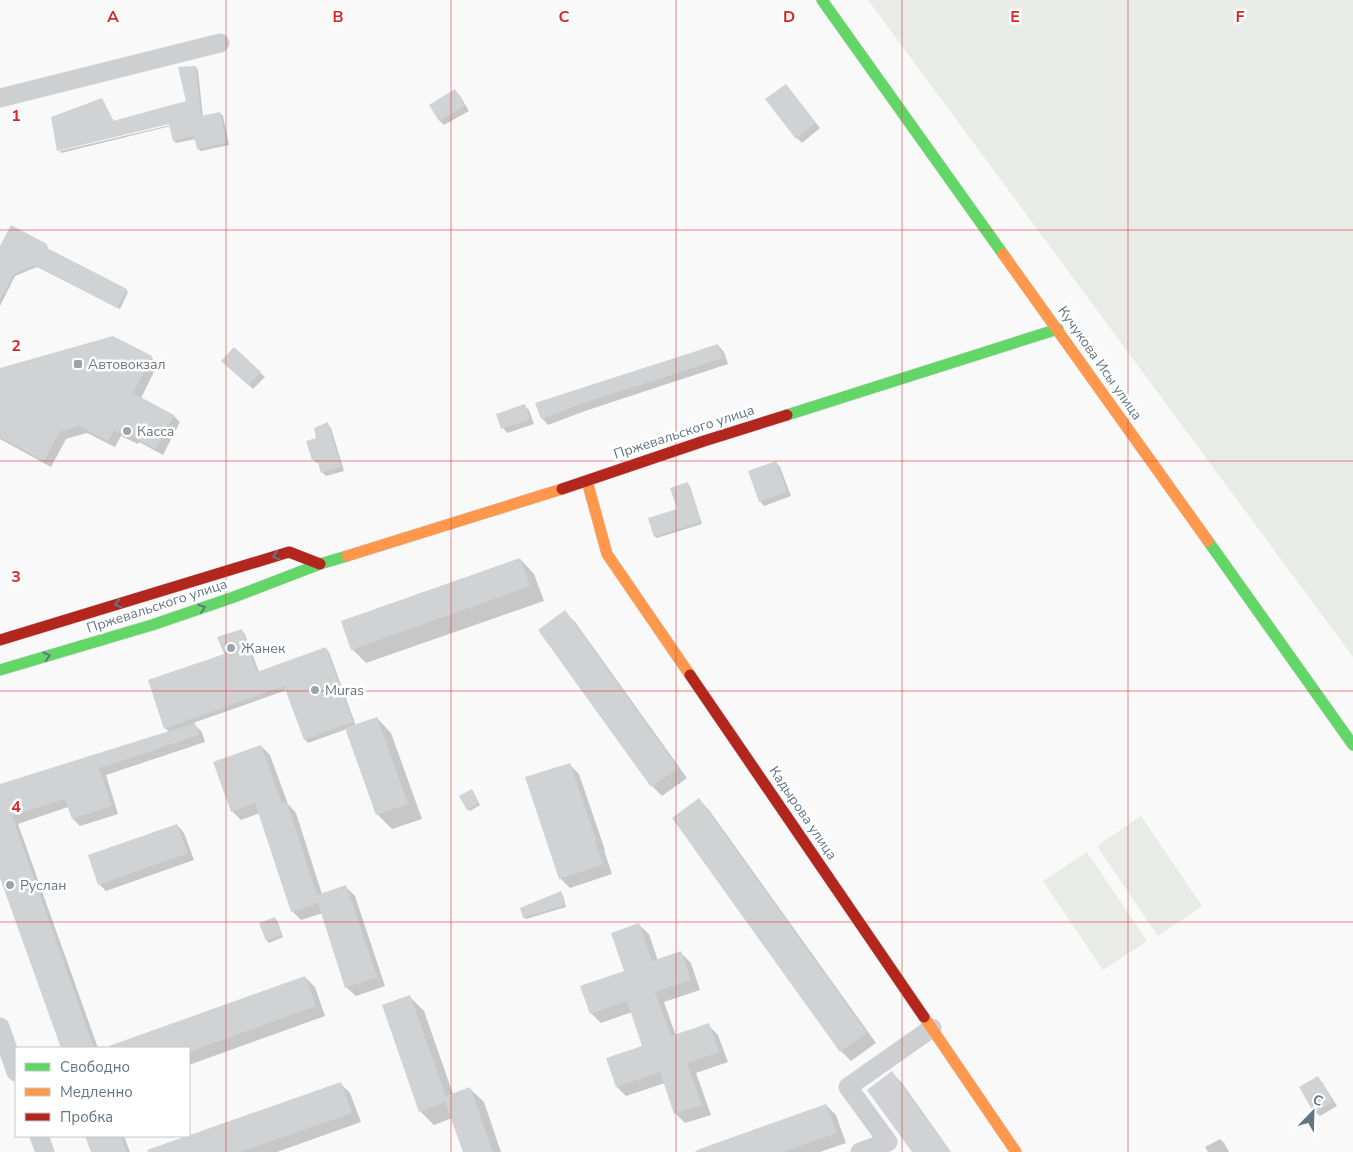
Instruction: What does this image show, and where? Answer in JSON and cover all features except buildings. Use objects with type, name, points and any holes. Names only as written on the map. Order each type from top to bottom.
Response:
[{"type":"main road","name":"Кучукова Исы улица","points":[[822,0],[1353,745]]},
{"type":"main road","name":"Пржевальского улица","points":[[0,670],[152,625],[234,597],[320,564],[587,481],[704,441],[1058,329]]},
{"type":"main road","name":"Кадырова улица","points":[[587,481],[607,554],[1016,1152]]},
{"type":"main road","name":"Пржевальского улица","points":[[0,640],[289,552],[320,564]]},
{"type":"street","points":[[0,98],[220,43]]},
{"type":"street","points":[[0,1027],[15,1069]]},
{"type":"street","points":[[860,1152],[888,1142],[848,1086],[932,1028]]},
{"type":"street","points":[[39,1137],[45,1152]]},
{"type":"shaded area","points":[[868,0],[1353,0],[1353,657]]},
{"type":"shaded area","points":[[1141,816],[1202,906],[1158,936],[1097,846]]},
{"type":"shaded area","points":[[1087,852],[1147,941],[1103,970],[1043,881]]},
{"type":"traffic: fast","points":[[822,0],[1003,254]]},
{"type":"traffic: fast","points":[[787,415],[1058,329]]},
{"type":"traffic: fast","points":[[1208,541],[1353,745]]},
{"type":"traffic: fast","points":[[0,670],[152,625],[347,556]]},
{"type":"traffic: slow","points":[[1003,254],[1208,541]]},
{"type":"traffic: slow","points":[[587,481],[607,554],[690,675]]},
{"type":"traffic: slow","points":[[347,556],[562,489]]},
{"type":"traffic: slow","points":[[924,1017],[1016,1152]]},
{"type":"traffic: jam","points":[[562,489],[787,415]]},
{"type":"traffic: jam","points":[[0,640],[289,552],[320,564]]},
{"type":"traffic: jam","points":[[690,675],[924,1017]]},
{"type":"place","name":"Автовокзал","points":[[78,364]]},
{"type":"place","name":"Касса","points":[[127,431]]},
{"type":"place","name":"Жанек","points":[[231,648]]},
{"type":"place","name":"Muras","points":[[315,690]]},
{"type":"place","name":"Руслан","points":[[10,885]]}]
